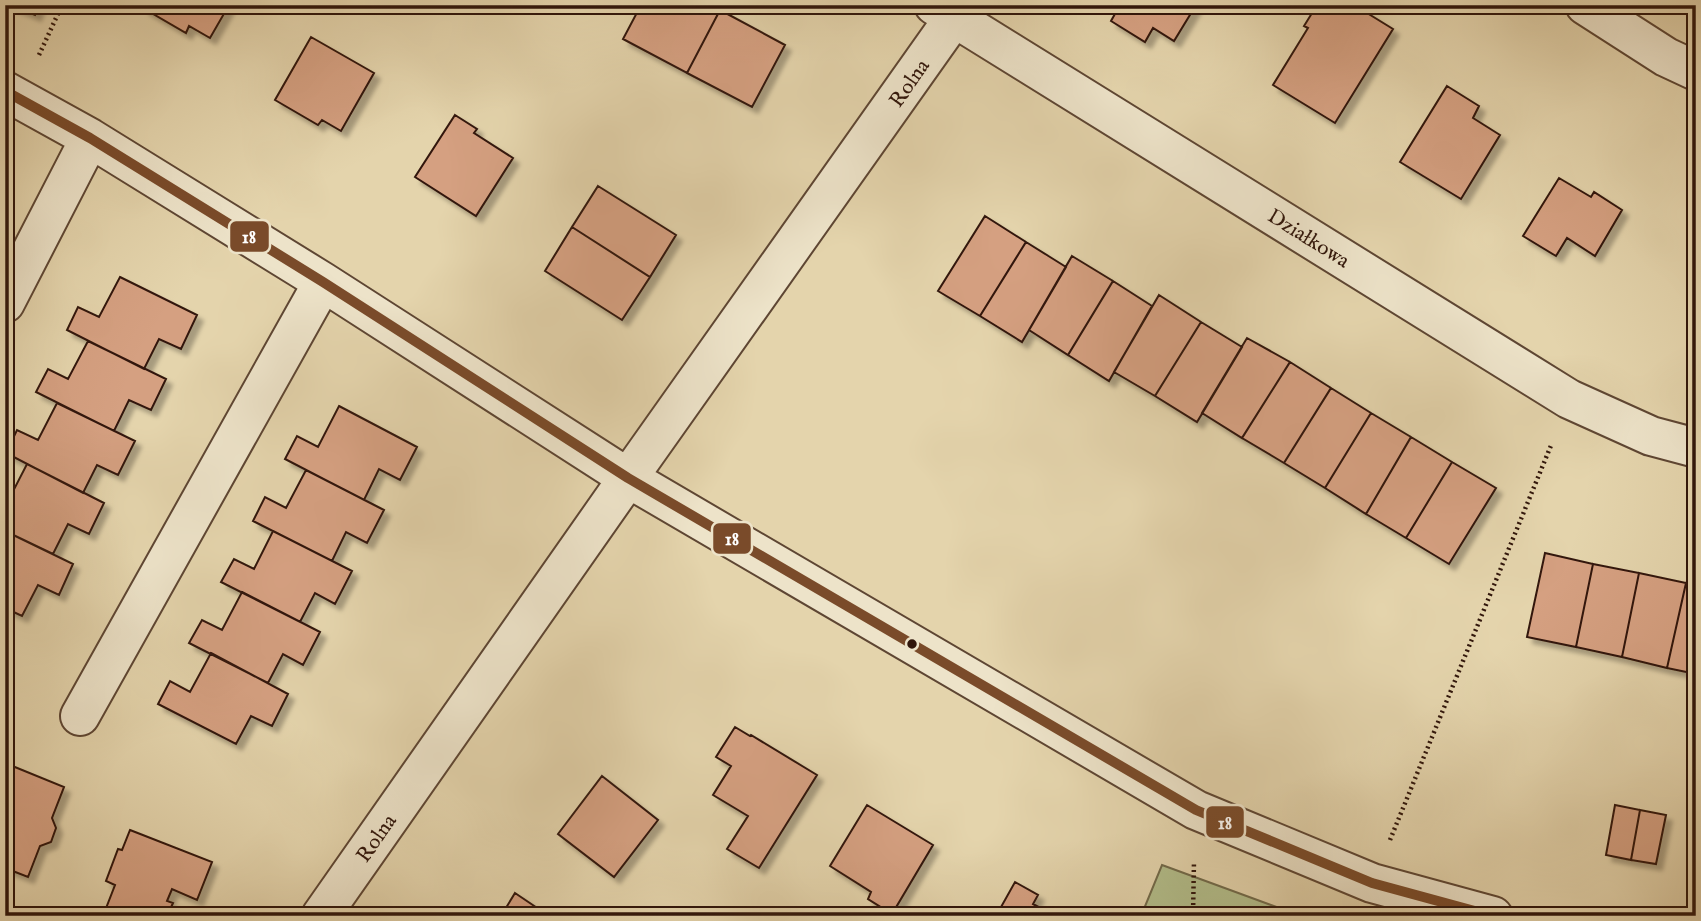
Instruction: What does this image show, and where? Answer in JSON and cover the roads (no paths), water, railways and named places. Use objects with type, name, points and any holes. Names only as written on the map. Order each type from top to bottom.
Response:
[{"type":"street","points":[[1585,5],[1666,57],[1696,71]]},
{"type":"street","name":"Działkowa","points":[[951,10],[1569,399],[1651,436],[1696,448]]},
{"type":"street","name":"Rolna","points":[[321,916],[951,10]]},
{"type":"street","points":[[12,94],[90,138],[323,282],[628,478],[1196,810],[1372,883],[1493,916]]},
{"type":"street","points":[[5,303],[90,138]]},
{"type":"street","points":[[80,716],[323,282]]}]
